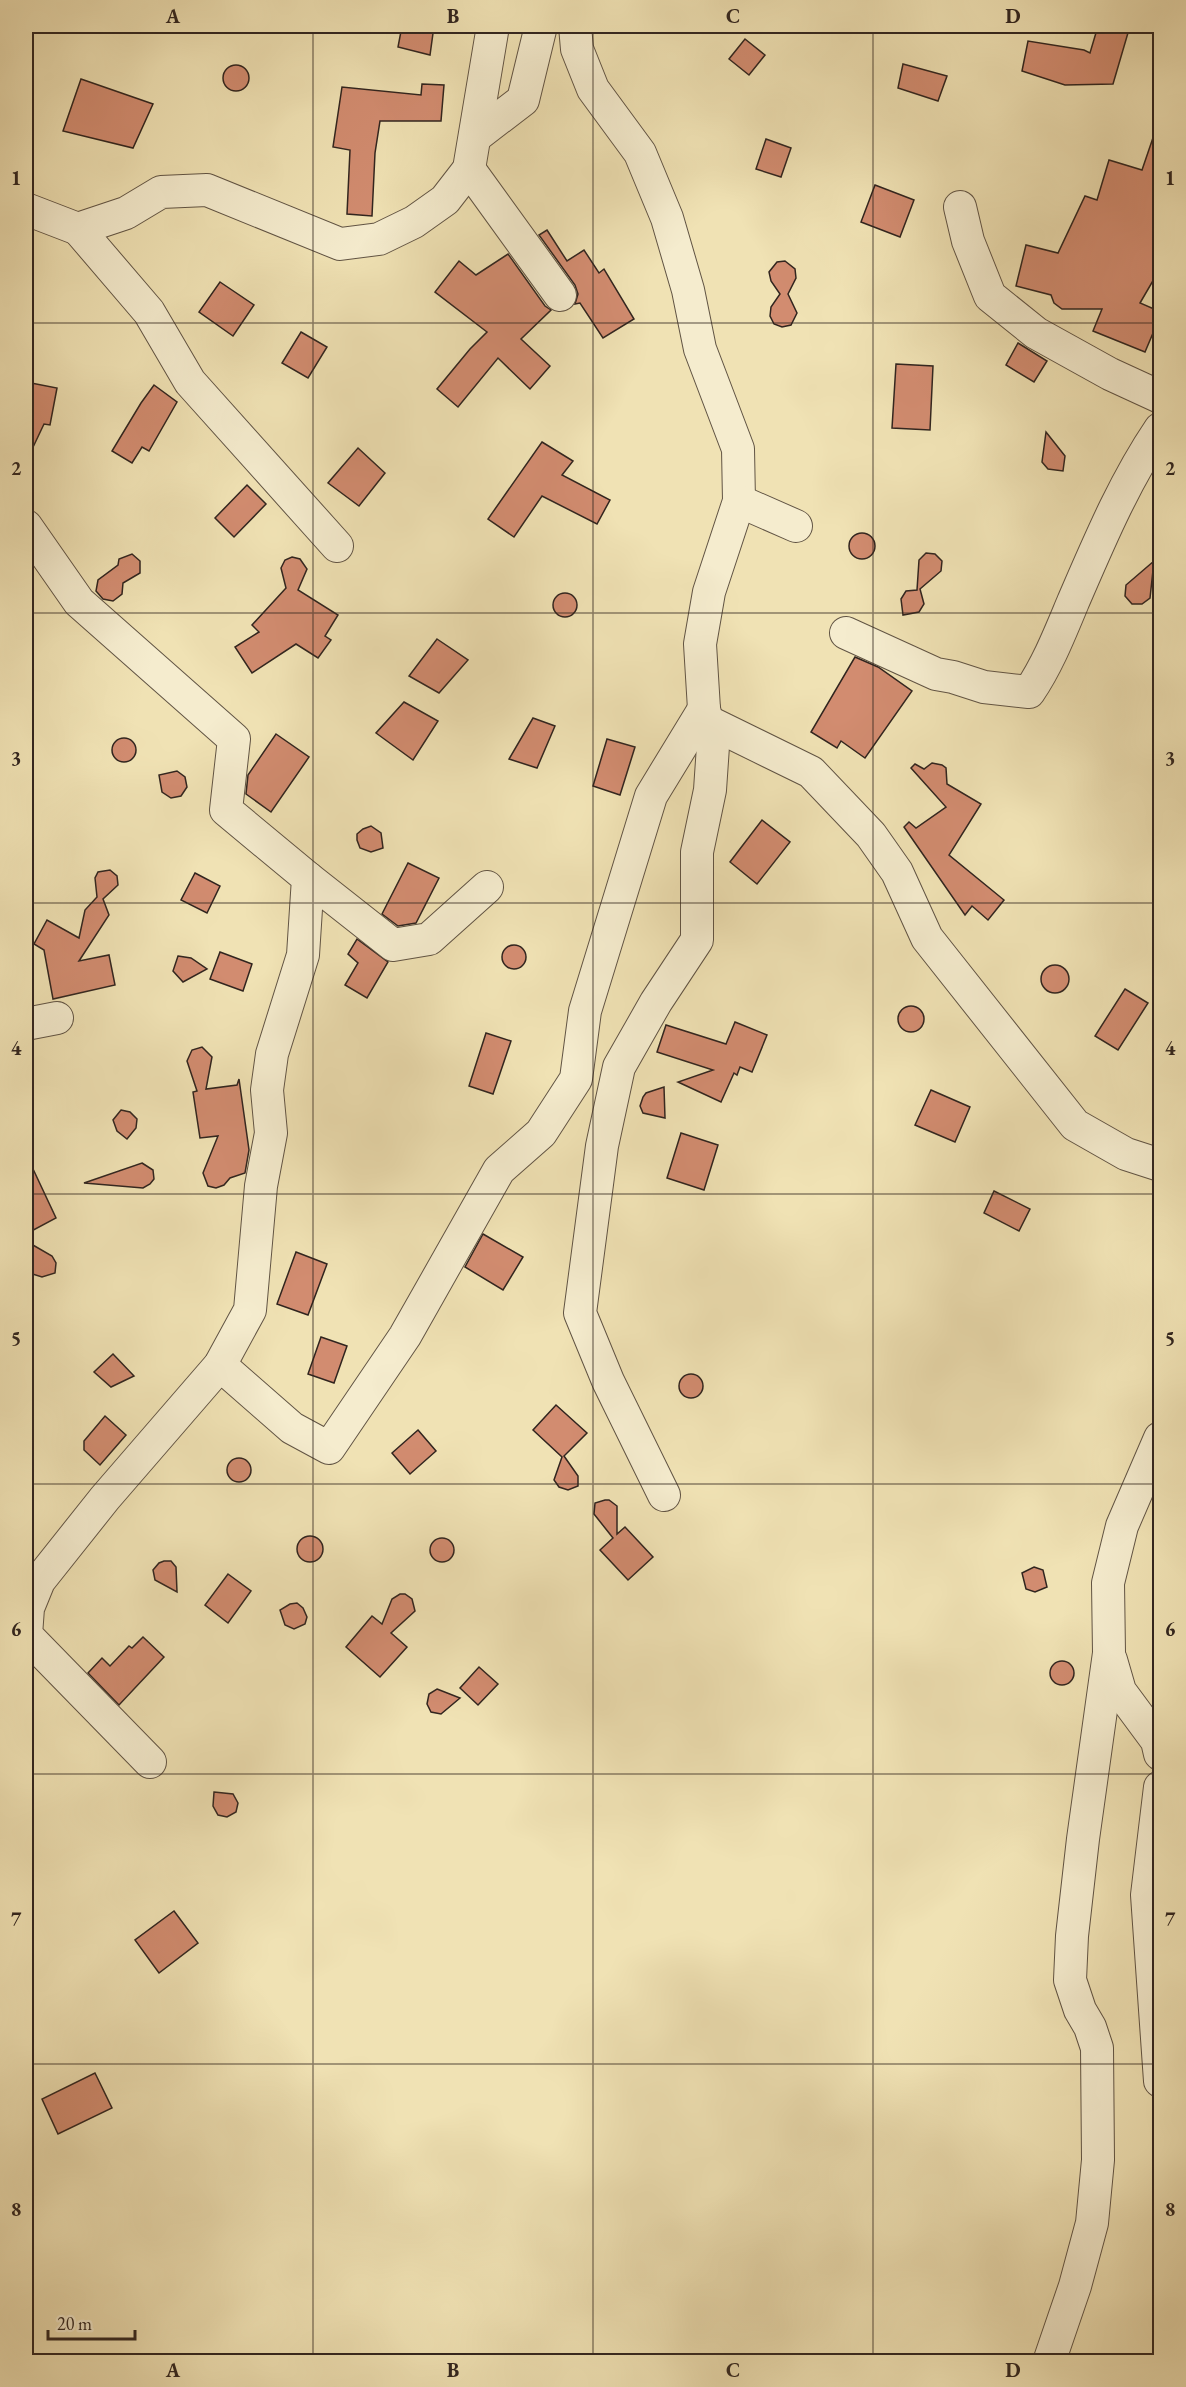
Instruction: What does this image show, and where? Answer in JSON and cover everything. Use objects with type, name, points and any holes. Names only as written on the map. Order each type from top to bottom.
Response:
[{"type":"street","points":[[78,229],[126,213],[161,192],[207,190],[340,244],[379,239],[414,222],[445,200],[469,169],[493,26]]},
{"type":"street","points":[[476,136],[523,100],[540,26]]},
{"type":"street","points":[[575,26],[577,49],[593,89],[640,153],[667,218],[688,290],[700,349],[738,449],[739,501],[709,592],[700,644],[706,715],[713,746],[710,790],[697,852],[697,940],[656,1002],[619,1067],[602,1146],[580,1313],[608,1381],[664,1495]]},
{"type":"street","points":[[469,169],[560,295]]},
{"type":"street","points":[[960,207],[968,241],[990,296],[1036,333],[1110,374],[1161,397]]},
{"type":"street","points":[[26,210],[78,229],[149,312],[190,382],[337,546]]},
{"type":"street","points":[[846,633],[936,674],[984,687],[1029,692],[1044,669],[1109,521],[1143,454],[1161,429]]},
{"type":"street","points":[[739,501],[796,526]]},
{"type":"street","points":[[26,526],[79,602],[234,739],[226,810],[393,945],[429,939],[487,887]]},
{"type":"street","points":[[706,715],[812,772],[871,835],[897,872],[927,938],[1075,1125],[1126,1154],[1161,1165]]},
{"type":"street","points":[[220,1365],[292,1428],[328,1448],[405,1336],[499,1170],[541,1133],[576,1079],[585,1011],[651,796],[706,715]]},
{"type":"street","points":[[150,1761],[26,1635],[28,1608],[39,1581],[105,1498],[220,1365],[250,1310],[261,1186],[271,1133],[267,1090],[272,1054],[303,955],[308,878]]},
{"type":"street","points":[[26,1023],[57,1018]]},
{"type":"street","points":[[1049,2361],[1075,2286],[1092,2223],[1098,2160],[1097,2048],[1070,1980],[1071,1936],[1109,1653],[1108,1584],[1122,1526],[1161,1438]]},
{"type":"street","points":[[1109,1653],[1120,1691],[1157,1741],[1161,1754]]},
{"type":"street","points":[[1161,1788],[1146,1895],[1161,2081]]},
{"type":"building","points":[[402,26],[434,26],[430,55],[398,47]]},
{"type":"building","points":[[1098,26],[1130,26],[1113,84],[1065,85],[1022,71],[1028,41],[1084,50],[1090,53]]},
{"type":"building","points":[[745,39],[765,55],[749,75],[729,59]]},
{"type":"building","points":[[903,64],[947,76],[938,101],[898,88]]},
{"type":"building","points":[[236,65],[245,69],[249,78],[245,87],[236,91],[227,87],[223,78],[227,69]]},
{"type":"building","points":[[81,79],[153,104],[133,148],[63,131]]},
{"type":"building","points":[[422,84],[444,85],[441,121],[380,121],[375,153],[372,216],[347,214],[350,150],[333,147],[342,87],[421,95]]},
{"type":"building","points":[[1157,126],[1161,126],[1161,267],[1140,303],[1161,314],[1145,352],[1093,331],[1102,309],[1062,309],[1054,303],[1051,295],[1016,286],[1026,245],[1058,253],[1085,196],[1097,200],[1109,160],[1142,170]]},
{"type":"building","points":[[766,139],[791,148],[781,177],[756,169]]},
{"type":"building","points":[[875,185],[914,200],[900,237],[861,222]]},
{"type":"building","points":[[547,230],[567,261],[584,250],[599,273],[604,269],[634,319],[603,338],[580,303],[575,304],[578,294],[575,285],[539,235]]},
{"type":"building","points":[[508,254],[545,306],[551,310],[521,339],[550,366],[530,389],[498,358],[458,407],[437,389],[487,332],[435,292],[459,261],[476,275]]},
{"type":"building","points":[[785,261],[795,269],[796,278],[788,294],[797,313],[791,325],[782,327],[774,324],[770,316],[771,307],[780,294],[771,281],[769,272],[777,262]]},
{"type":"building","points":[[220,282],[254,305],[233,336],[199,312]]},
{"type":"building","points":[[301,332],[327,347],[308,378],[282,363]]},
{"type":"building","points":[[1018,343],[1047,361],[1034,382],[1006,365]]},
{"type":"building","points":[[896,364],[933,366],[930,430],[892,428]]},
{"type":"building","points":[[26,382],[57,388],[50,425],[44,424],[26,462]]},
{"type":"building","points":[[154,385],[177,402],[149,451],[142,447],[132,463],[112,451]]},
{"type":"building","points":[[1046,432],[1065,456],[1063,471],[1048,469],[1042,462]]},
{"type":"building","points":[[542,442],[573,461],[562,475],[610,500],[597,524],[542,496],[514,537],[488,519]]},
{"type":"building","points":[[358,448],[385,473],[359,506],[328,483]]},
{"type":"building","points":[[247,485],[266,504],[234,537],[215,518]]},
{"type":"building","points":[[862,533],[871,537],[875,546],[871,555],[862,559],[853,555],[849,546],[853,537]]},
{"type":"building","points":[[926,553],[935,554],[942,561],[941,571],[920,589],[924,604],[919,612],[903,615],[901,599],[906,591],[917,590],[919,560]]},
{"type":"building","points":[[132,554],[140,561],[140,573],[123,583],[122,594],[113,601],[103,599],[96,591],[98,580],[118,565],[119,559]]},
{"type":"building","points":[[292,557],[300,559],[307,569],[298,590],[338,615],[325,636],[331,640],[318,658],[296,644],[252,673],[235,647],[259,632],[252,625],[286,588],[281,568],[285,560]]},
{"type":"building","points":[[1154,561],[1150,598],[1142,604],[1132,604],[1125,596],[1126,585]]},
{"type":"building","points":[[565,593],[574,596],[577,605],[574,614],[565,617],[556,614],[553,605],[556,596]]},
{"type":"building","points":[[437,639],[468,660],[439,693],[409,676]]},
{"type":"building","points":[[855,657],[878,667],[912,691],[865,758],[841,741],[837,748],[811,732]]},
{"type":"building","points":[[404,702],[438,721],[413,760],[376,733]]},
{"type":"building","points":[[533,718],[555,726],[537,768],[509,759]]},
{"type":"building","points":[[276,734],[309,757],[271,812],[246,794],[248,775]]},
{"type":"building","points":[[124,738],[129,739],[135,745],[135,755],[129,761],[124,762],[119,761],[113,755],[112,750],[113,745],[119,739]]},
{"type":"building","points":[[607,739],[635,747],[620,795],[593,786]]},
{"type":"building","points":[[932,763],[946,768],[947,784],[981,804],[949,855],[1004,900],[988,920],[972,906],[965,915],[904,827],[909,822],[916,828],[946,807],[911,768],[915,764],[924,769]]},
{"type":"building","points":[[177,771],[185,777],[187,787],[181,796],[171,798],[162,792],[159,775]]},
{"type":"building","points":[[762,820],[790,842],[757,884],[730,862]]},
{"type":"building","points":[[371,826],[381,833],[383,848],[371,852],[360,848],[357,834]]},
{"type":"building","points":[[408,863],[439,878],[416,923],[398,926],[382,914]]},
{"type":"building","points":[[110,870],[117,876],[118,885],[103,899],[109,915],[79,961],[109,955],[115,985],[53,999],[44,950],[34,944],[47,920],[79,938],[85,910],[97,897],[95,878],[98,872]]},
{"type":"building","points":[[195,873],[220,886],[207,913],[181,900]]},
{"type":"building","points":[[357,939],[388,962],[367,998],[345,985],[358,963],[348,954]]},
{"type":"building","points":[[514,945],[523,948],[526,957],[523,966],[514,969],[505,966],[502,957],[505,948]]},
{"type":"building","points":[[220,952],[252,964],[243,991],[210,979]]},
{"type":"building","points":[[178,956],[191,958],[207,969],[183,982],[173,971]]},
{"type":"building","points":[[1055,965],[1065,969],[1069,979],[1065,989],[1055,993],[1045,989],[1041,979],[1045,969]]},
{"type":"building","points":[[1125,989],[1148,1003],[1118,1050],[1095,1036]]},
{"type":"building","points":[[911,1006],[920,1010],[924,1019],[920,1028],[911,1032],[902,1028],[898,1019],[902,1010]]},
{"type":"building","points":[[735,1022],[767,1035],[752,1072],[740,1067],[737,1075],[734,1073],[721,1102],[678,1082],[713,1070],[657,1052],[666,1025],[726,1044]]},
{"type":"building","points":[[486,1033],[511,1041],[493,1094],[469,1086]]},
{"type":"building","points":[[202,1047],[212,1057],[206,1089],[237,1085],[239,1079],[249,1150],[245,1173],[230,1178],[224,1185],[216,1188],[208,1186],[203,1173],[218,1136],[200,1138],[193,1092],[197,1091],[187,1061],[192,1050]]},
{"type":"building","points":[[664,1087],[665,1118],[643,1113],[640,1106],[646,1093]]},
{"type":"building","points":[[931,1090],[970,1107],[955,1142],[915,1125]]},
{"type":"building","points":[[121,1110],[130,1112],[137,1119],[136,1128],[127,1139],[117,1131],[113,1120]]},
{"type":"building","points":[[681,1133],[718,1145],[704,1190],[667,1178]]},
{"type":"building","points":[[26,1154],[56,1218],[26,1234]]},
{"type":"building","points":[[142,1163],[153,1170],[154,1179],[143,1188],[84,1183]]},
{"type":"building","points":[[994,1191],[1030,1209],[1019,1231],[984,1213]]},
{"type":"building","points":[[483,1234],[523,1257],[503,1290],[465,1267]]},
{"type":"building","points":[[26,1241],[52,1256],[56,1263],[55,1273],[42,1277],[26,1272]]},
{"type":"building","points":[[296,1252],[327,1264],[308,1315],[277,1304]]},
{"type":"building","points":[[321,1337],[347,1346],[334,1383],[308,1374]]},
{"type":"building","points":[[113,1354],[134,1376],[111,1387],[94,1372]]},
{"type":"building","points":[[691,1374],[700,1377],[703,1386],[700,1395],[691,1398],[682,1395],[679,1386],[682,1377]]},
{"type":"building","points":[[556,1405],[587,1433],[564,1456],[578,1476],[578,1486],[568,1490],[559,1487],[554,1480],[562,1457],[533,1430]]},
{"type":"building","points":[[105,1416],[126,1435],[100,1465],[84,1450],[84,1441]]},
{"type":"building","points":[[418,1430],[436,1451],[410,1474],[392,1453]]},
{"type":"building","points":[[234,1458],[244,1458],[251,1465],[251,1475],[244,1482],[234,1482],[227,1475],[227,1465]]},
{"type":"building","points":[[605,1500],[617,1506],[617,1534],[625,1527],[653,1557],[628,1580],[600,1550],[613,1538],[594,1514],[595,1503]]},
{"type":"building","points":[[310,1536],[319,1540],[323,1549],[319,1558],[310,1562],[301,1558],[297,1549],[301,1540]]},
{"type":"building","points":[[442,1538],[451,1541],[454,1550],[451,1559],[442,1562],[433,1559],[430,1550],[433,1541]]},
{"type":"building","points":[[164,1561],[171,1561],[176,1567],[177,1592],[155,1580],[153,1570]]},
{"type":"building","points":[[1034,1567],[1043,1570],[1047,1587],[1035,1592],[1026,1589],[1022,1573]]},
{"type":"building","points":[[228,1574],[251,1591],[228,1623],[205,1605]]},
{"type":"building","points":[[405,1594],[412,1599],[415,1611],[391,1633],[407,1647],[380,1677],[346,1647],[372,1616],[382,1624],[392,1599]]},
{"type":"building","points":[[297,1603],[303,1608],[307,1617],[305,1624],[294,1629],[285,1625],[280,1610]]},
{"type":"building","points":[[143,1637],[164,1657],[119,1705],[88,1673],[102,1658],[110,1666],[129,1646],[132,1648]]},
{"type":"building","points":[[1062,1661],[1067,1662],[1073,1668],[1073,1678],[1067,1684],[1062,1685],[1057,1684],[1051,1678],[1050,1673],[1051,1668],[1057,1662]]},
{"type":"building","points":[[479,1667],[498,1684],[478,1705],[460,1688]]},
{"type":"building","points":[[437,1689],[460,1698],[441,1714],[431,1712],[427,1704],[429,1694]]},
{"type":"building","points":[[214,1792],[233,1794],[238,1803],[236,1812],[227,1817],[218,1815],[213,1806]]},
{"type":"building","points":[[174,1911],[198,1943],[159,1973],[135,1940]]},
{"type":"building","points":[[95,2073],[112,2108],[58,2134],[42,2099]]}]
